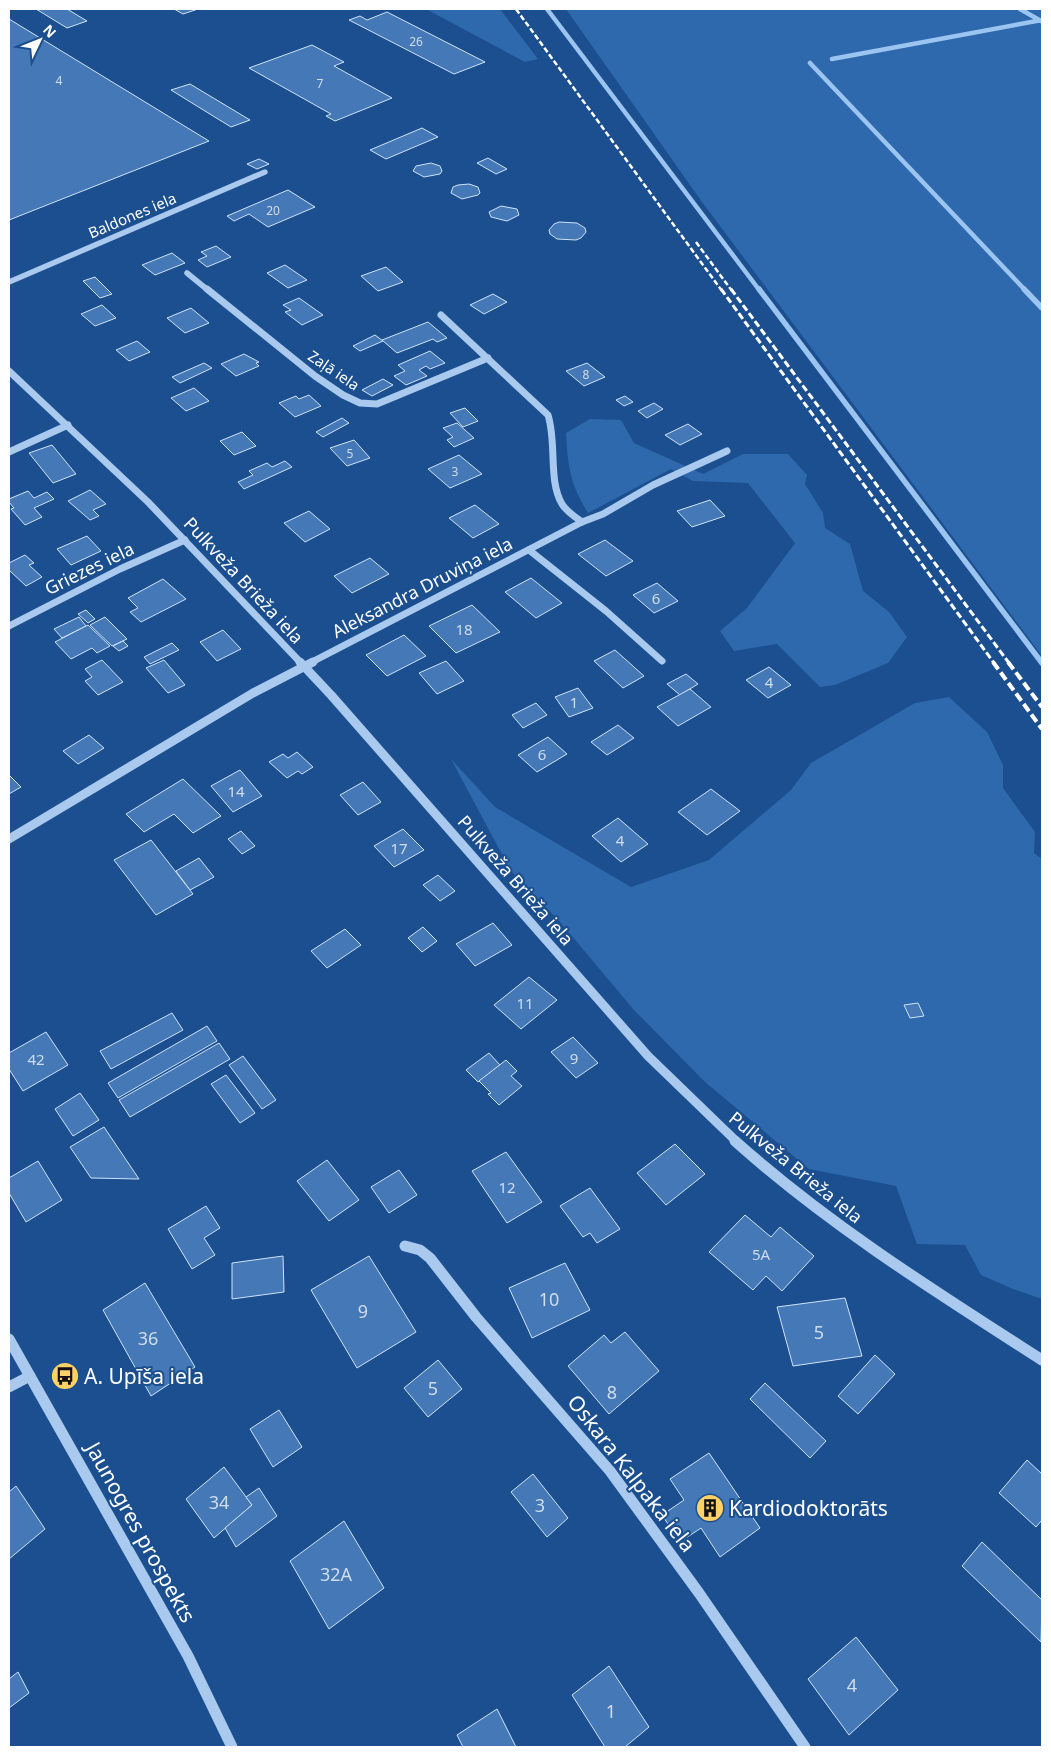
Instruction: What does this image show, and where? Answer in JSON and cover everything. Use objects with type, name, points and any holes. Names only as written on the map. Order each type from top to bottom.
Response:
[{"type":"street","name":"Baldones iela","points":[[9,282],[265,172]]},
{"type":"street","name":"Zaļā iela","points":[[187,273],[314,376],[343,395],[360,403],[377,404],[488,358]]},
{"type":"street","points":[[441,315],[548,415],[553,426],[556,442],[555,480],[561,503],[582,522]]},
{"type":"street","name":"Pulkveža Brieža iela","points":[[9,370],[148,502],[302,666],[404,777],[648,1056],[697,1107],[747,1151],[834,1221],[1042,1360]]},
{"type":"street","points":[[9,452],[68,425]]},
{"type":"street","name":"Aleksandra Druviņa iela","points":[[9,839],[197,725],[302,666],[417,609],[582,522],[603,514],[653,485],[727,451]]},
{"type":"street","name":"Griezes iela","points":[[9,626],[120,569],[184,540]]},
{"type":"street","points":[[529,550],[606,611],[662,661]]},
{"type":"street","name":"Oskara Kalpaka iela","points":[[405,1246],[420,1250],[430,1258],[476,1316],[610,1471],[699,1593],[804,1747]]},
{"type":"street","name":"Jaunogres prospekts","points":[[9,1339],[188,1656],[232,1747]]},
{"type":"street","points":[[9,1387],[30,1376]]},
{"type":"shaded area","points":[[426,9],[500,9],[538,59],[525,62]]},
{"type":"shaded area","points":[[566,9],[1042,9],[1042,656],[702,202]]},
{"type":"shaded area","points":[[590,419],[621,420],[634,443],[703,474],[743,454],[788,454],[807,475],[805,484],[823,513],[825,528],[850,544],[863,591],[889,612],[907,637],[888,663],[835,685],[820,687],[777,644],[734,651],[720,631],[747,608],[795,543],[748,483],[693,481],[671,469],[588,513],[577,493],[571,475],[566,433]]},
{"type":"shaded area","points":[[949,697],[987,732],[1003,765],[1003,788],[1035,832],[1034,853],[1042,859],[1042,1299],[981,1275],[965,1245],[917,1244],[896,1186],[809,1169],[705,1082],[634,1010],[560,922],[511,871],[451,759],[495,807],[631,887],[709,860],[791,790],[811,763],[915,703]]},
{"type":"building","points":[[36,9],[67,9],[87,21],[67,28]]},
{"type":"building","points":[[174,9],[198,9],[183,14]]},
{"type":"building","points":[[387,12],[485,62],[454,74],[349,20],[360,16],[367,20]]},
{"type":"building","points":[[9,19],[209,141],[9,220]]},
{"type":"building","points":[[312,45],[344,62],[334,66],[392,98],[335,121],[326,116],[331,114],[249,68]]},
{"type":"building","points":[[190,84],[250,120],[231,127],[171,90]]},
{"type":"building","points":[[422,128],[438,137],[386,159],[370,150]]},
{"type":"building","points":[[488,158],[507,169],[496,174],[477,163]]},
{"type":"building","points":[[259,159],[269,164],[257,169],[247,164]]},
{"type":"building","points":[[431,163],[440,166],[442,171],[440,174],[424,177],[413,171],[416,166]]},
{"type":"building","points":[[469,184],[478,187],[480,193],[478,195],[462,199],[451,193],[453,187]]},
{"type":"building","points":[[288,190],[315,207],[268,227],[249,214],[234,221],[227,216]]},
{"type":"building","points":[[501,206],[517,209],[519,215],[507,221],[491,217],[489,212]]},
{"type":"building","points":[[559,222],[577,223],[585,228],[586,232],[581,238],[576,240],[557,239],[550,234],[549,230],[554,224]]},
{"type":"building","points":[[216,246],[231,257],[207,267],[198,260],[207,256],[201,252]]},
{"type":"building","points":[[172,253],[185,263],[155,275],[142,265]]},
{"type":"building","points":[[285,265],[307,280],[288,288],[267,273]]},
{"type":"building","points":[[386,267],[403,282],[378,291],[361,276]]},
{"type":"building","points":[[95,277],[112,294],[100,298],[83,281]]},
{"type":"building","points":[[493,294],[507,302],[484,314],[470,305]]},
{"type":"building","points":[[299,298],[323,315],[302,325],[285,312],[291,310],[283,305]]},
{"type":"building","points":[[102,305],[116,318],[95,326],[81,314]]},
{"type":"building","points":[[191,308],[209,323],[185,333],[167,318]]},
{"type":"building","points":[[428,322],[447,338],[437,342],[433,339],[397,353],[382,340]]},
{"type":"building","points":[[375,335],[383,341],[360,351],[353,346]]},
{"type":"building","points":[[137,341],[150,352],[129,361],[116,350]]},
{"type":"building","points":[[430,351],[445,363],[430,369],[426,366],[419,370],[427,376],[406,385],[394,376],[405,371],[398,365]]},
{"type":"building","points":[[244,354],[259,362],[256,363],[259,366],[236,376],[221,364]]},
{"type":"building","points":[[204,363],[212,368],[180,383],[172,377]]},
{"type":"building","points":[[587,363],[605,377],[584,386],[566,371]]},
{"type":"building","points":[[383,379],[393,385],[372,396],[362,390]]},
{"type":"building","points":[[194,388],[209,401],[186,411],[171,398]]},
{"type":"building","points":[[309,395],[321,406],[295,417],[279,403],[296,396],[299,399]]},
{"type":"building","points":[[625,396],[633,402],[624,406],[616,400]]},
{"type":"building","points":[[654,403],[663,409],[647,418],[638,411]]},
{"type":"building","points":[[465,408],[478,421],[463,427],[450,413]]},
{"type":"building","points":[[342,418],[349,423],[323,437],[316,432]]},
{"type":"building","points":[[457,423],[474,438],[454,447],[447,440],[453,437],[443,428]]},
{"type":"building","points":[[688,424],[702,434],[680,445],[665,435]]},
{"type":"building","points":[[242,432],[256,446],[234,455],[220,441]]},
{"type":"building","points":[[354,440],[370,458],[347,466],[330,448]]},
{"type":"building","points":[[52,445],[76,474],[53,483],[29,453]]},
{"type":"building","points":[[459,455],[482,474],[450,488],[428,469]]},
{"type":"building","points":[[285,461],[292,467],[244,489],[238,482],[253,475],[249,471],[267,463],[272,467]]},
{"type":"building","points":[[90,490],[106,504],[93,510],[99,516],[90,520],[68,501]]},
{"type":"building","points":[[28,491],[34,498],[47,492],[54,499],[34,508],[42,517],[25,525],[11,509],[14,508],[9,499]]},
{"type":"building","points":[[710,500],[725,516],[692,527],[677,511]]},
{"type":"building","points":[[475,505],[499,524],[473,538],[449,518]]},
{"type":"building","points":[[309,511],[330,529],[305,542],[284,523]]},
{"type":"building","points":[[87,536],[101,551],[71,565],[57,549]]},
{"type":"building","points":[[605,540],[633,561],[606,576],[578,554]]},
{"type":"building","points":[[25,555],[34,563],[29,565],[42,577],[26,586],[9,570],[9,563]]},
{"type":"building","points":[[370,558],[389,574],[352,593],[334,576]]},
{"type":"building","points":[[531,578],[562,603],[536,618],[505,592]]},
{"type":"building","points":[[163,579],[186,599],[141,622],[130,612],[138,608],[128,598]]},
{"type":"building","points":[[657,583],[678,601],[654,613],[633,595]]},
{"type":"building","points":[[472,605],[500,632],[456,653],[429,626]]},
{"type":"building","points":[[86,610],[95,619],[88,623],[78,614]]},
{"type":"building","points":[[79,617],[86,626],[62,638],[54,629]]},
{"type":"building","points":[[105,617],[127,639],[112,646],[90,625]]},
{"type":"building","points":[[88,625],[110,646],[97,653],[92,648],[71,659],[55,642]]},
{"type":"building","points":[[223,630],[241,649],[217,661],[200,642]]},
{"type":"building","points":[[404,635],[426,656],[387,676],[366,655]]},
{"type":"building","points":[[123,641],[128,646],[119,651],[113,646]]},
{"type":"building","points":[[172,643],[179,650],[150,664],[144,657]]},
{"type":"building","points":[[615,650],[644,676],[623,688],[594,661]]},
{"type":"building","points":[[102,660],[123,682],[98,695],[85,681],[92,677],[85,669]]},
{"type":"building","points":[[164,660],[185,685],[168,693],[146,668]]},
{"type":"building","points":[[446,661],[464,681],[437,694],[419,673]]},
{"type":"building","points":[[769,667],[791,685],[768,698],[746,680]]},
{"type":"building","points":[[686,674],[698,684],[680,695],[667,684]]},
{"type":"building","points":[[578,688],[593,708],[569,717],[555,697]]},
{"type":"building","points":[[690,689],[711,707],[678,726],[657,707]]},
{"type":"building","points":[[536,703],[547,715],[523,728],[512,715]]},
{"type":"building","points":[[618,725],[634,738],[607,755],[591,742]]},
{"type":"building","points":[[89,735],[104,748],[78,764],[63,751]]},
{"type":"building","points":[[548,737],[567,754],[537,772],[518,755]]},
{"type":"building","points":[[297,752],[313,767],[302,774],[298,771],[287,778],[269,762],[283,754],[288,758]]},
{"type":"building","points":[[240,770],[262,796],[233,812],[211,786]]},
{"type":"building","points":[[9,775],[21,787],[9,794]]},
{"type":"building","points":[[183,779],[221,816],[193,833],[174,814],[144,832],[126,814]]},
{"type":"building","points":[[363,782],[381,802],[358,815],[340,795]]},
{"type":"building","points":[[711,789],[740,811],[707,835],[678,812]]},
{"type":"building","points":[[618,818],[648,844],[621,862],[592,836]]},
{"type":"building","points":[[403,829],[424,850],[394,867],[374,846]]},
{"type":"building","points":[[241,831],[255,846],[242,854],[228,839]]},
{"type":"building","points":[[151,840],[193,894],[156,915],[114,860]]},
{"type":"building","points":[[199,858],[214,877],[190,890],[176,871]]},
{"type":"building","points":[[438,875],[455,891],[440,901],[423,885]]},
{"type":"building","points":[[493,923],[512,945],[475,966],[456,944]]},
{"type":"building","points":[[423,927],[437,941],[422,952],[408,938]]},
{"type":"building","points":[[345,929],[361,945],[327,968],[311,951]]},
{"type":"building","points":[[529,977],[557,1000],[521,1029],[494,1005]]},
{"type":"building","points":[[918,1003],[924,1016],[910,1018],[904,1005]]},
{"type":"building","points":[[172,1013],[183,1030],[111,1069],[100,1051]]},
{"type":"building","points":[[207,1026],[217,1041],[118,1098],[108,1083]]},
{"type":"building","points":[[46,1032],[68,1065],[23,1091],[9,1069],[9,1053]]},
{"type":"building","points":[[573,1037],[598,1063],[576,1078],[551,1052]]},
{"type":"building","points":[[219,1043],[230,1059],[130,1117],[119,1100]]},
{"type":"building","points":[[489,1053],[500,1065],[478,1082],[466,1070]]},
{"type":"building","points":[[243,1056],[276,1100],[262,1109],[229,1065]]},
{"type":"building","points":[[506,1060],[517,1071],[511,1076],[522,1086],[499,1105],[488,1094],[491,1093],[479,1081]]},
{"type":"building","points":[[226,1075],[255,1113],[240,1123],[211,1084]]},
{"type":"building","points":[[80,1093],[99,1120],[73,1136],[55,1109]]},
{"type":"building","points":[[104,1127],[139,1179],[91,1178],[70,1147]]},
{"type":"building","points":[[675,1144],[705,1174],[666,1205],[637,1173]]},
{"type":"building","points":[[506,1152],[542,1202],[507,1223],[472,1171]]},
{"type":"building","points":[[327,1160],[359,1200],[329,1221],[297,1181]]},
{"type":"building","points":[[38,1161],[62,1200],[26,1222],[9,1193],[9,1178]]},
{"type":"building","points":[[399,1170],[417,1195],[389,1213],[371,1187]]},
{"type":"building","points":[[590,1188],[620,1229],[597,1243],[590,1233],[583,1237],[560,1206]]},
{"type":"building","points":[[206,1206],[220,1228],[204,1238],[215,1255],[192,1269],[168,1229]]},
{"type":"building","points":[[745,1215],[771,1237],[780,1227],[814,1256],[782,1291],[766,1276],[753,1290],[709,1252]]},
{"type":"building","points":[[283,1256],[284,1292],[232,1299],[232,1263]]},
{"type":"building","points":[[369,1256],[416,1332],[357,1368],[311,1290]]},
{"type":"building","points":[[565,1263],[590,1310],[532,1338],[509,1288]]},
{"type":"building","points":[[145,1283],[195,1367],[151,1396],[103,1310]]},
{"type":"building","points":[[845,1298],[862,1356],[793,1366],[777,1307]]},
{"type":"building","points":[[625,1332],[659,1371],[609,1414],[568,1366],[604,1335],[611,1343]]},
{"type":"building","points":[[875,1355],[895,1374],[858,1414],[838,1396]]},
{"type":"building","points":[[438,1360],[462,1389],[428,1417],[404,1388]]},
{"type":"building","points":[[765,1383],[826,1441],[810,1458],[750,1399]]},
{"type":"building","points":[[279,1410],[302,1447],[273,1467],[250,1429]]},
{"type":"building","name":"Kardiodoktorāts","points":[[709,1453],[760,1528],[720,1557],[701,1528],[680,1542],[662,1515],[684,1500],[670,1479]]},
{"type":"building","points":[[1027,1460],[1042,1474],[1042,1520],[1036,1527],[999,1493]]},
{"type":"building","points":[[224,1467],[252,1505],[214,1538],[186,1499]]},
{"type":"building","points":[[533,1474],[568,1518],[547,1537],[511,1492]]},
{"type":"building","points":[[16,1486],[45,1529],[9,1559],[9,1492]]},
{"type":"building","points":[[259,1488],[277,1516],[236,1547],[225,1528],[252,1505],[246,1497]]},
{"type":"building","points":[[344,1521],[384,1588],[329,1629],[290,1561]]},
{"type":"building","points":[[982,1542],[1042,1600],[1041,1642],[962,1566]]},
{"type":"building","points":[[856,1637],[898,1690],[849,1735],[808,1679]]},
{"type":"building","points":[[609,1666],[649,1727],[625,1747],[605,1747],[572,1695]]},
{"type":"building","points":[[18,1672],[29,1693],[9,1708],[9,1679]]},
{"type":"building","points":[[497,1709],[516,1747],[463,1747],[457,1735]]},
{"type":"waterway","points":[[547,9],[760,291]]},
{"type":"waterway","points":[[1020,9],[1040,20]]},
{"type":"waterway","points":[[832,59],[1040,20]]},
{"type":"waterway","points":[[810,63],[1026,291]]},
{"type":"waterway","points":[[759,289],[1042,663]]},
{"type":"waterway","points":[[1024,289],[1042,308]]},
{"type":"railway","points":[[516,9],[722,291]]},
{"type":"railway","points":[[696,242],[732,291]]},
{"type":"railway","points":[[721,289],[994,663]]},
{"type":"railway","points":[[731,289],[1009,663]]},
{"type":"railway","points":[[993,662],[1042,729]]},
{"type":"railway","points":[[1008,662],[1042,707]]},
{"type":"place","name":"A. Upīša iela","points":[[65,1376]]},
{"type":"place","name":"Kardiodoktorāts","points":[[710,1508]]}]
